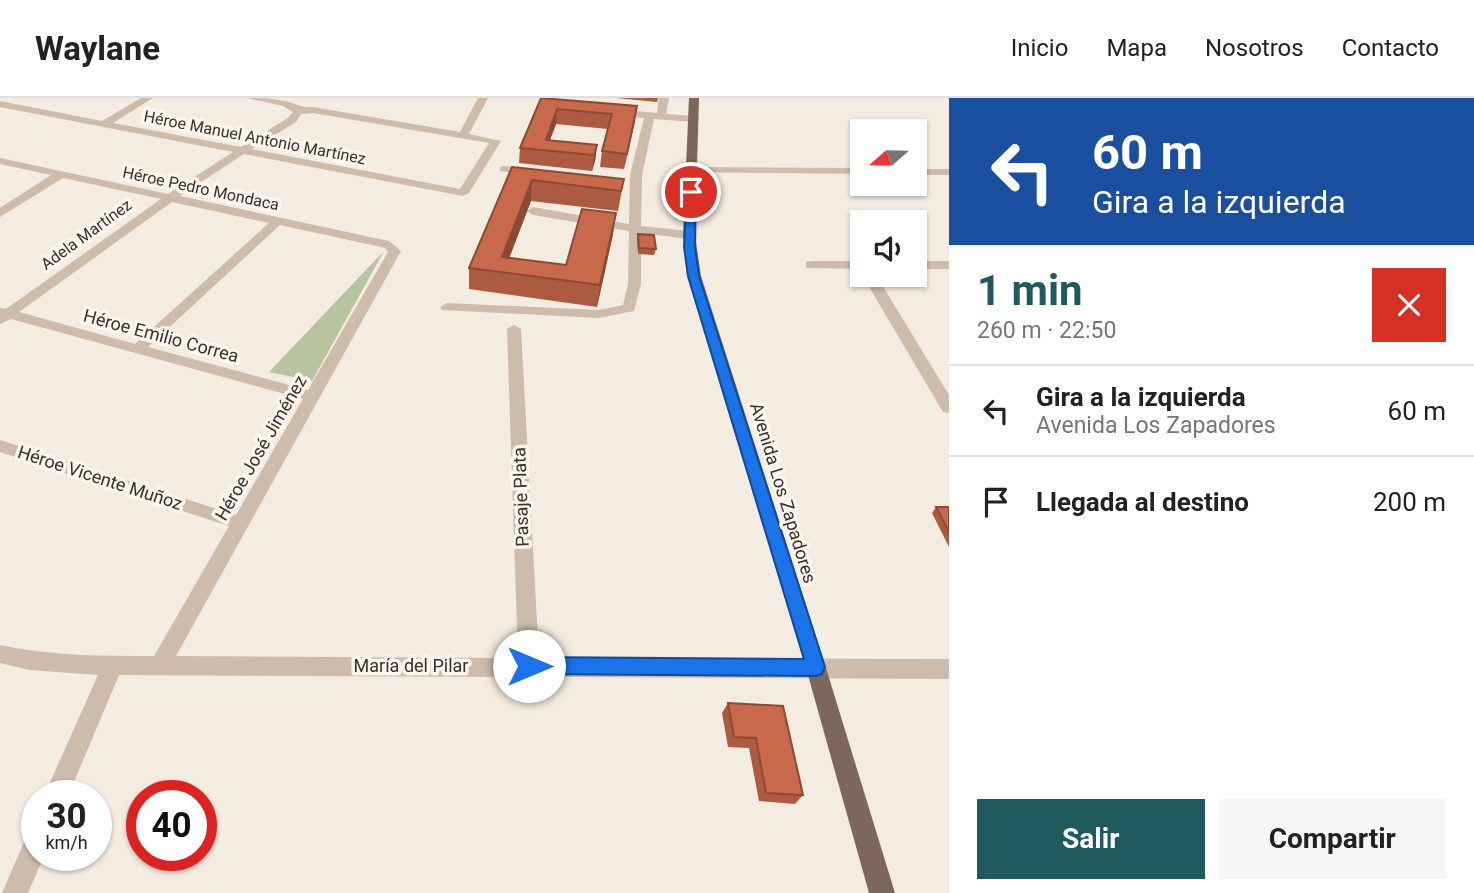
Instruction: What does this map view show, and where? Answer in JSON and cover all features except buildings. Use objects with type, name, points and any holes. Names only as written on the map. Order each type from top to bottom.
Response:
[{"type":"main road","name":"Avenida Los Zapadores","points":[[694,98],[689,235],[691,260],[701,302],[816,667],[882,893]]},
{"type":"street","points":[[104,124],[148,98]]},
{"type":"street","points":[[252,98],[286,104],[298,111],[313,110],[463,136],[483,98]]},
{"type":"street","points":[[313,110],[329,98]]},
{"type":"street","points":[[447,307],[600,314],[629,308],[635,296],[629,180],[664,98]]},
{"type":"street","name":"Héroe Manuel Antonio Martínez","points":[[0,104],[463,193],[496,141],[463,136]]},
{"type":"street","name":"Adela Martínez","points":[[3,315],[168,197],[292,120],[298,111]]},
{"type":"street","points":[[602,111],[694,120]]},
{"type":"street","name":"Héroe Pedro Mondaca","points":[[0,161],[394,248]]},
{"type":"street","points":[[504,169],[543,173]]},
{"type":"street","points":[[691,170],[850,171]]},
{"type":"street","points":[[928,172],[949,172]]},
{"type":"street","points":[[0,213],[61,174]]},
{"type":"street","points":[[533,211],[662,233],[689,235]]},
{"type":"street","points":[[138,349],[278,221]]},
{"type":"street","name":"Héroe José Jiménez","points":[[159,666],[313,397],[394,248]]},
{"type":"street","points":[[811,265],[850,265]]},
{"type":"street","points":[[927,265],[949,265]]},
{"type":"street","points":[[876,287],[949,408]]},
{"type":"street","name":"Héroe Emilio Correa","points":[[3,315],[313,397]]},
{"type":"street","name":"Pasaje Plata","points":[[514,329],[529,666]]},
{"type":"street","name":"Héroe Vicente Muñoz","points":[[0,446],[240,523]]},
{"type":"street","name":"María del Pilar","points":[[0,654],[30,661],[113,666],[949,669]]},
{"type":"street","points":[[64,780],[113,666]]},
{"type":"street","points":[[15,893],[24,871]]},
{"type":"green space","points":[[384,251],[312,381],[269,372]]},
{"type":"route","points":[[529,666],[816,667],[694,276],[689,247],[691,192]]}]
